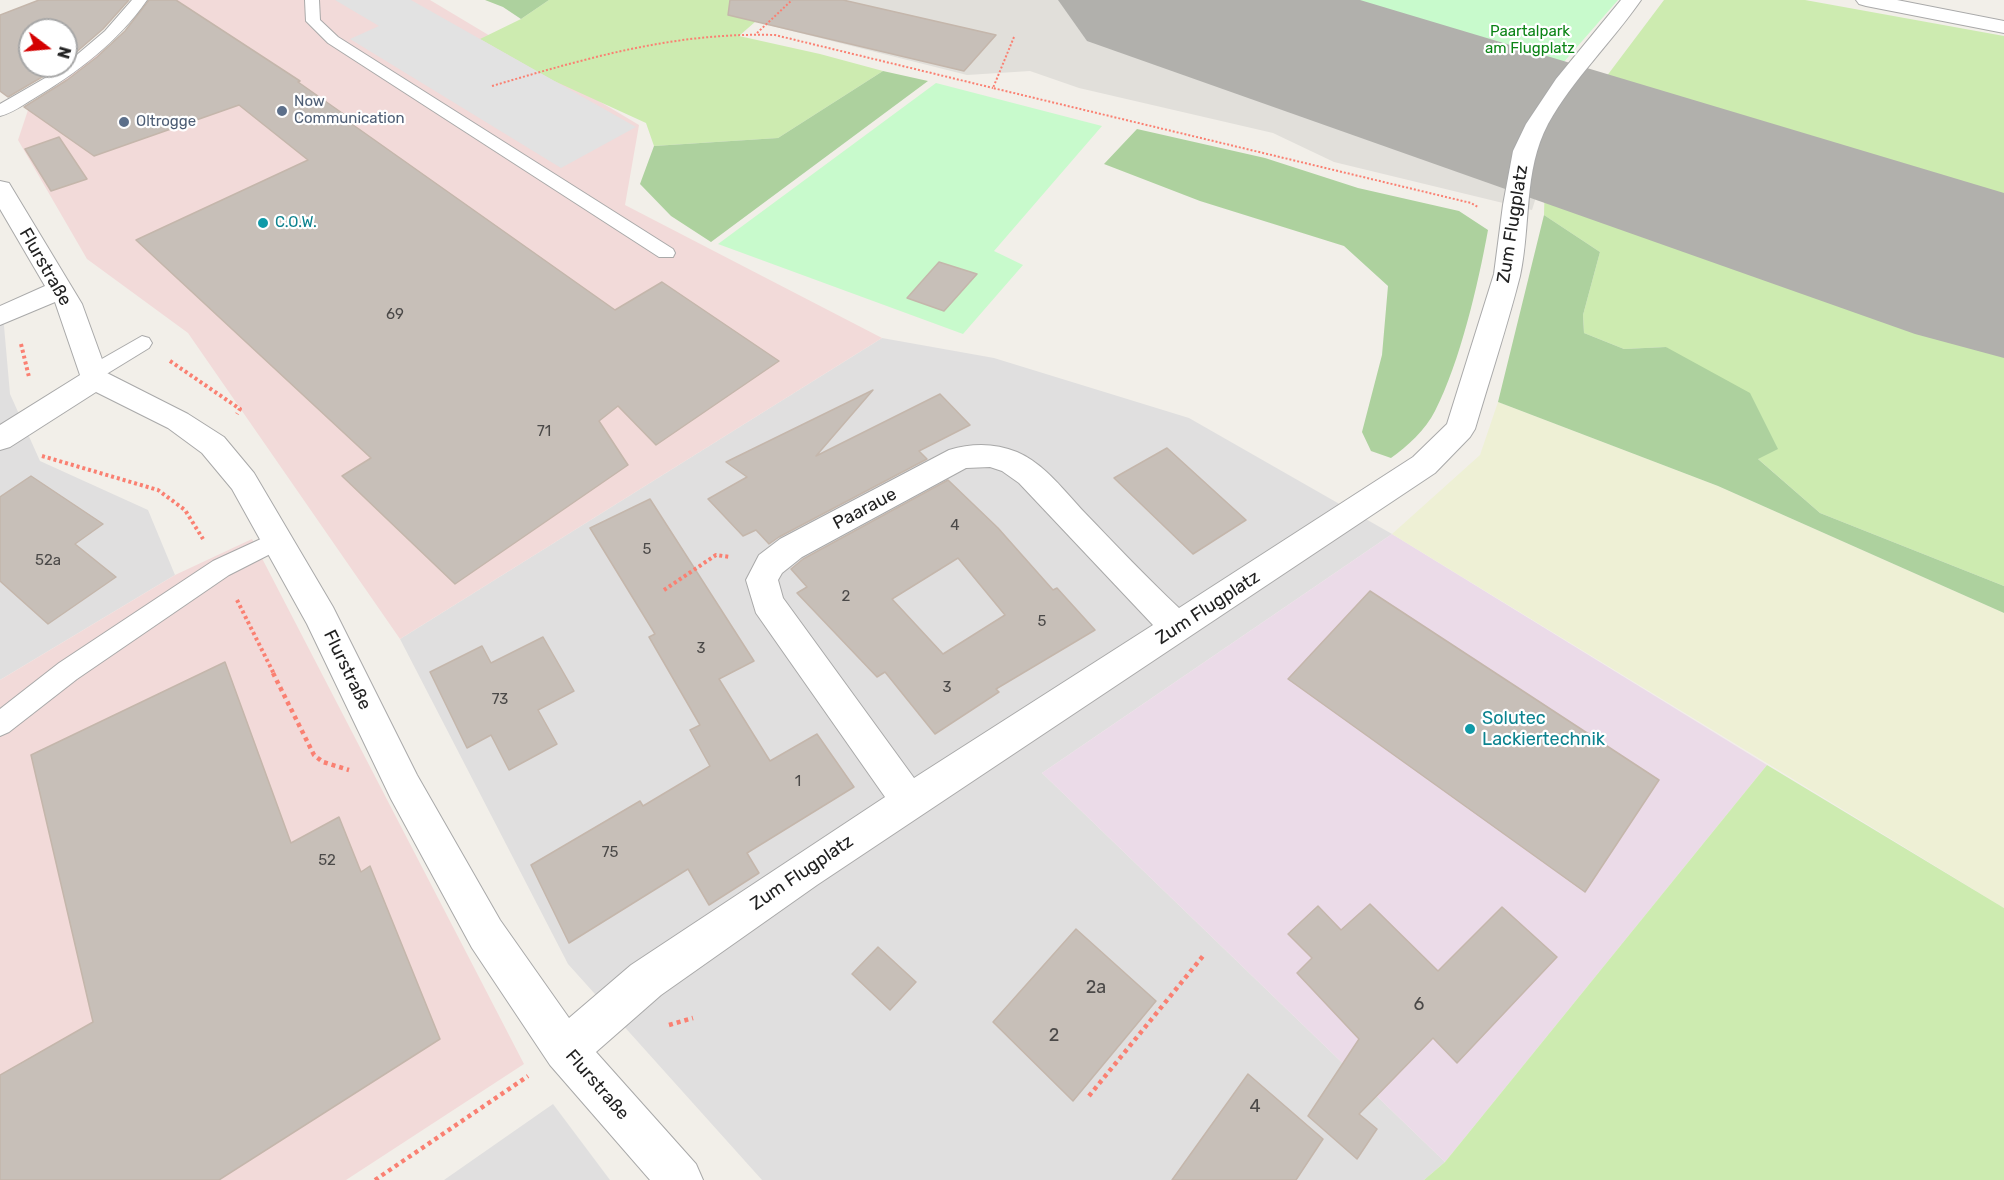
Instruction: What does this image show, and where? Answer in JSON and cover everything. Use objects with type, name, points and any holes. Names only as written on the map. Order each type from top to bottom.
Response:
[{"type":"street","name":"Zum Flugplatz","points":[[566,1050],[646,980],[909,802],[1424,465],[1460,429],[1507,274],[1512,227],[1525,151],[1538,124],[1564,84],[1631,0]]},
{"type":"street","points":[[1866,0],[2004,27]]},
{"type":"street","name":"Flurstraße","points":[[0,188],[69,304],[94,376],[178,422],[213,445],[243,481],[321,617],[404,787],[486,934],[566,1050],[680,1180]]},
{"type":"street","points":[[7,314],[59,290]]},
{"type":"street","points":[[8,435],[94,376]]},
{"type":"street","name":"Paaraue","points":[[770,564],[791,548],[960,458],[985,454],[1010,460],[1030,475],[1137,589],[1178,628]]},
{"type":"street","points":[[770,564],[762,580],[768,603],[869,742],[909,802]]},
{"type":"lane","points":[[0,111],[81,62],[122,25],[140,0]]},
{"type":"lane","points":[[312,0],[313,21],[333,40],[666,253]]},
{"type":"lane","points":[[94,376],[142,343]]},
{"type":"lane","points":[[0,724],[68,671],[221,568],[276,541]]},
{"type":"path","points":[[757,33],[792,0]]},
{"type":"path","points":[[492,86],[597,55],[683,37],[742,32],[775,35],[1471,203],[1512,227]]},
{"type":"path","points":[[993,88],[1014,37]]},
{"type":"path","points":[[7,314],[30,383],[4,416],[8,435],[39,455],[158,490],[185,510],[221,568],[314,755],[323,762],[404,787]]},
{"type":"path","points":[[664,590],[716,555],[770,564]]},
{"type":"path","points":[[1089,1096],[1203,956]]},
{"type":"path","points":[[375,1180],[566,1050]]},
{"type":"shaded area","points":[[153,0],[430,0],[639,125],[625,205],[882,338],[400,639],[188,333],[87,259],[18,140],[29,107],[67,78],[78,78],[78,69],[137,24]]},
{"type":"shaded area","points":[[335,0],[411,0],[636,127],[561,168],[350,39],[379,26]]},
{"type":"shaded area","points":[[805,0],[1254,0],[1542,87],[2004,232],[2004,329],[1543,175],[1532,210],[1334,162],[1273,133],[1079,88],[1030,71],[967,75],[768,25]]},
{"type":"shaded area","points":[[0,305],[10,394],[40,461],[148,510],[175,575],[0,680]]},
{"type":"shaded area","points":[[882,338],[994,358],[1189,418],[1392,534],[1042,773],[1445,1162],[1424,1180],[762,1180],[568,964],[400,639]]},
{"type":"shaded area","points":[[1392,534],[1767,765],[1445,1162],[1042,773]]},
{"type":"shaded area","points":[[252,539],[524,1064],[346,1180],[0,1180],[0,680],[175,575]]},
{"type":"shaded area","points":[[553,1104],[610,1180],[444,1180]]},
{"type":"green space","points":[[485,0],[549,0],[521,19],[503,7]]},
{"type":"green space","points":[[549,0],[780,0],[739,36],[883,71],[778,138],[654,146],[646,123],[552,80],[480,39],[521,19]]},
{"type":"green space","name":"Paartalpark am Flugplatz","points":[[1254,0],[1618,0],[1542,87]]},
{"type":"green space","points":[[1664,0],[1805,0],[2004,36],[2004,231],[1591,97]]},
{"type":"green space","points":[[883,71],[928,81],[711,242],[671,216],[640,184],[654,146],[778,138]]},
{"type":"green space","points":[[936,83],[1102,126],[994,251],[1023,265],[963,334],[718,244]]},
{"type":"green space","points":[[1137,129],[1265,158],[1358,188],[1459,211],[1488,230],[1460,347],[1444,391],[1431,418],[1403,449],[1391,458],[1371,451],[1362,432],[1382,355],[1388,286],[1344,246],[1200,201],[1104,164]]},
{"type":"green space","points":[[1545,178],[2004,332],[2004,586],[1820,513],[1757,458],[1666,347],[1624,349],[1584,333],[1583,315],[1600,252],[1544,215]]},
{"type":"green space","points":[[1544,215],[1600,252],[1583,315],[1584,333],[1624,349],[1666,347],[1750,393],[1778,449],[1758,459],[1820,513],[2004,586],[2004,613],[1718,486],[1498,402]]},
{"type":"green space","points":[[1498,402],[1718,486],[2004,613],[2004,908],[1392,534],[1480,455]]},
{"type":"green space","points":[[1767,765],[2004,908],[2004,1180],[1424,1180],[1445,1162]]},
{"type":"building","points":[[39,0],[129,0],[103,29],[78,51],[78,18],[18,18],[18,78],[40,78],[8,97],[0,91],[0,15]]},
{"type":"building","points":[[149,0],[176,0],[300,81],[298,82],[352,120],[349,122],[615,310],[662,282],[779,361],[656,445],[618,406],[599,421],[628,465],[455,584],[342,476],[371,458],[136,240],[308,160],[239,105],[94,156],[24,107],[70,78],[78,78],[78,72],[125,31]]},
{"type":"building","points":[[730,0],[843,0],[996,35],[964,71],[728,15]]},
{"type":"building","points":[[59,137],[87,179],[51,191],[25,149]]},
{"type":"building","points":[[939,262],[977,274],[944,311],[907,298]]},
{"type":"building","points":[[873,390],[816,456],[940,394],[970,425],[919,451],[927,459],[769,544],[756,530],[743,536],[708,499],[747,477],[726,462]]},
{"type":"building","points":[[1167,448],[1246,520],[1193,554],[1114,478]]},
{"type":"building","points":[[31,476],[103,524],[75,544],[116,577],[48,624],[0,581],[0,497]]},
{"type":"building","points":[[948,480],[998,528],[1053,590],[1057,588],[1095,630],[996,689],[999,692],[935,734],[885,672],[877,677],[797,593],[807,587],[791,569],[803,559]],"holes":[[[958,558],[1005,615],[943,654],[892,599]]]},
{"type":"building","points":[[650,499],[754,661],[719,679],[770,761],[817,734],[854,787],[747,853],[759,873],[709,905],[688,869],[569,943],[531,865],[640,801],[643,806],[710,766],[690,730],[700,725],[649,637],[655,634],[590,528]]},
{"type":"building","name":"Solutec Lackiertechnik","points":[[1370,591],[1659,780],[1585,892],[1288,679]]},
{"type":"building","points":[[543,637],[574,691],[538,710],[557,744],[509,770],[491,735],[467,748],[430,672],[482,646],[491,663]]},
{"type":"building","points":[[225,662],[291,843],[339,817],[361,872],[370,866],[440,1039],[219,1180],[0,1180],[0,1075],[93,1022],[31,755]]},
{"type":"building","points":[[1370,904],[1438,971],[1502,907],[1557,957],[1457,1063],[1433,1038],[1359,1114],[1377,1129],[1357,1159],[1308,1116],[1359,1039],[1297,973],[1312,958],[1288,934],[1318,906],[1341,930]]},
{"type":"building","points":[[1076,929],[1156,1001],[1073,1101],[993,1022]]},
{"type":"building","points":[[878,947],[916,982],[890,1010],[852,974]]},
{"type":"building","points":[[1248,1074],[1323,1139],[1296,1180],[1172,1180]]},
{"type":"runway","points":[[1155,0],[2004,277]]},
{"type":"place","name":"Now Communication","points":[[282,111]]},
{"type":"place","name":"Oltrogge","points":[[124,122]]},
{"type":"place","name":"C.O.W.","points":[[263,223]]},
{"type":"place","name":"Solutec Lackiertechnik","points":[[1470,729]]}]
